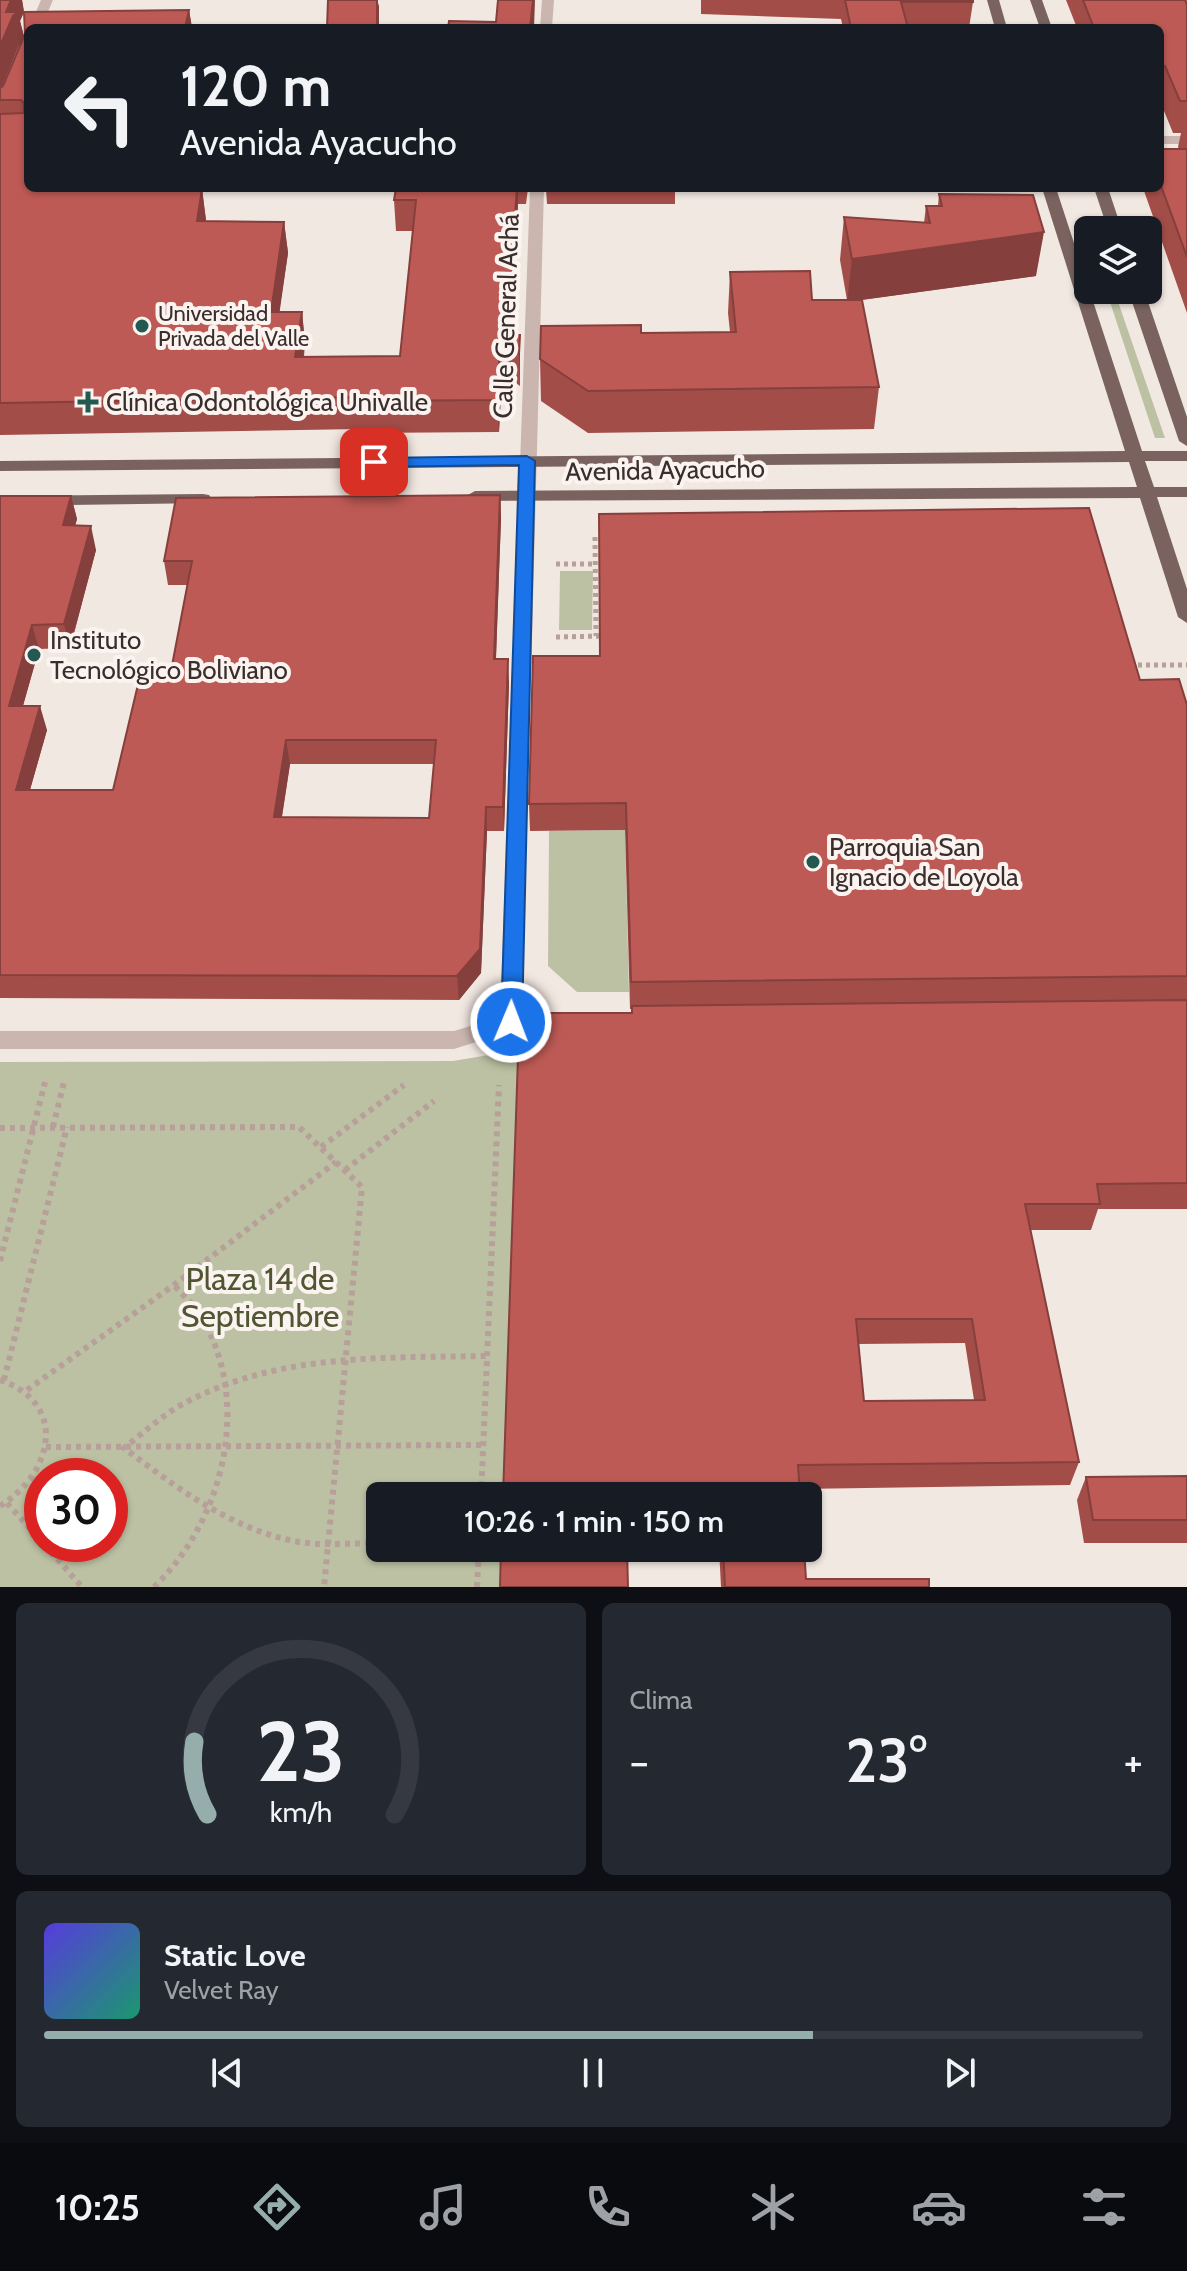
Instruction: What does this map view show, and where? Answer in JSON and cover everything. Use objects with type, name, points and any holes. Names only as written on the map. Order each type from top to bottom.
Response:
[{"type":"main road","points":[[993,0],[1000,24]]},
{"type":"main road","points":[[1036,0],[1045,24]]},
{"type":"main road","points":[[1050,192],[1146,492],[1180,572],[1187,617]]},
{"type":"main road","points":[[1102,192],[1110,216]]},
{"type":"main road","points":[[1141,304],[1187,441]]},
{"type":"main road","name":"Avenida Ayacucho","points":[[0,466],[1187,456]]},
{"type":"main road","name":"Avenida Ayacucho","points":[[463,496],[1187,492]]},
{"type":"main road","points":[[0,501],[224,498]]},
{"type":"street","points":[[37,24],[47,0]]},
{"type":"street","points":[[546,24],[548,0]]},
{"type":"street","points":[[1164,140],[1187,140]]},
{"type":"street","name":"Calle General Achá","points":[[511,1022],[537,192]]},
{"type":"street","points":[[0,1040],[454,1040],[511,1022],[582,1021]]},
{"type":"path","points":[[595,537],[596,636],[613,636]]},
{"type":"path","points":[[550,564],[595,564]]},
{"type":"path","points":[[1120,665],[1187,665]]},
{"type":"path","points":[[0,1261],[45,1082]]},
{"type":"path","points":[[53,1127],[64,1082]]},
{"type":"path","points":[[321,1147],[404,1085]]},
{"type":"path","points":[[482,1482],[499,1085]]},
{"type":"path","points":[[345,1170],[434,1101]]},
{"type":"path","points":[[24,1524],[4,1504],[38,1468],[46,1447],[46,1415],[27,1390],[2,1380],[67,1127]]},
{"type":"path","points":[[0,1128],[299,1127],[362,1187],[324,1587]]},
{"type":"path","points":[[27,1390],[174,1285],[336,1162]]},
{"type":"path","points":[[154,1587],[181,1554],[209,1508],[228,1447],[227,1384],[201,1317],[174,1285]]},
{"type":"path","points":[[124,1448],[181,1405],[227,1384],[281,1368],[319,1360],[487,1356]]},
{"type":"path","points":[[46,1447],[483,1445]]},
{"type":"path","points":[[124,1448],[209,1508],[254,1528],[298,1542],[366,1543]]},
{"type":"path","points":[[60,1562],[82,1587]]},
{"type":"path","points":[[477,1587],[478,1562]]},
{"type":"green space","points":[[1111,304],[1119,304],[1165,438],[1155,438]]},
{"type":"green space","points":[[560,571],[593,571],[592,630],[559,630]]},
{"type":"green space","points":[[625,830],[629,992],[577,992],[548,966],[549,831]]},
{"type":"green space","name":"Plaza 14 de Septiembre","points":[[521,1041],[506,1482],[366,1482],[366,1562],[503,1562],[502,1587],[0,1587],[0,1062],[453,1061],[489,1055]]},
{"type":"building","points":[[0,0],[11,0],[6,12],[18,12],[13,16],[0,46]]},
{"type":"building","points":[[328,0],[377,0],[377,24],[327,24]]},
{"type":"building","points":[[498,0],[533,0],[530,24],[449,24],[449,21],[496,22]]},
{"type":"building","points":[[845,0],[973,0],[901,2],[907,24],[850,24]]},
{"type":"building","points":[[1083,0],[1185,0],[1187,101],[1180,101],[1164,66],[1164,24],[1092,24]]},
{"type":"building","points":[[189,10],[186,24],[25,24],[24,12]]},
{"type":"building","points":[[24,36],[24,103],[21,100],[0,100],[0,88]]},
{"type":"building","points":[[24,113],[24,192],[202,192],[197,221],[284,222],[271,312],[302,312],[295,357],[400,356],[416,200],[394,200],[395,192],[517,192],[510,335],[520,335],[519,354],[500,341],[497,400],[358,401],[359,397],[0,403],[0,114]]},
{"type":"building","points":[[1164,149],[1187,149],[1187,257],[1163,192]]},
{"type":"building","points":[[939,194],[1033,195],[1044,232],[852,259],[844,217],[930,223],[926,206],[942,206]]},
{"type":"building","points":[[810,271],[812,300],[862,300],[879,387],[588,391],[540,359],[541,326],[641,325],[641,333],[736,332],[730,272]]},
{"type":"building","points":[[500,495],[494,659],[508,659],[503,807],[486,807],[480,949],[457,976],[0,975],[0,496],[71,496],[63,525],[91,526],[64,624],[32,625],[9,706],[40,706],[16,790],[113,790],[140,676],[170,676],[192,561],[164,561],[176,498]],"holes":[[[286,740],[436,740],[429,818],[274,817]]]},
{"type":"building","points":[[1089,508],[1140,680],[1179,679],[1187,705],[1187,976],[631,982],[626,803],[529,804],[533,656],[600,656],[599,514]]},
{"type":"building","points":[[1187,1000],[1187,1183],[1097,1184],[1100,1204],[1025,1204],[1079,1462],[798,1465],[799,1482],[503,1482],[519,1028],[550,1013],[632,1013],[632,1006]],"holes":[[[856,1319],[972,1319],[985,1400],[864,1401]]]},
{"type":"building","points":[[1187,1476],[1187,1520],[1093,1520],[1086,1477]]},
{"type":"building","points":[[501,1562],[627,1562],[628,1587],[500,1587]]},
{"type":"building","points":[[724,1562],[805,1562],[806,1579],[929,1579],[929,1587],[725,1587]]},
{"type":"place","name":"Universidad Privada del Valle","points":[[142,326]]},
{"type":"place","name":"Clínica Odontológica Univalle","points":[[88,402]]},
{"type":"place","name":"Instituto Tecnológico Boliviano","points":[[34,655]]},
{"type":"place","name":"Parroquia San Ignacio de Loyola","points":[[813,862]]},
{"type":"route","points":[[374,462],[527,461],[511,1022]]}]
